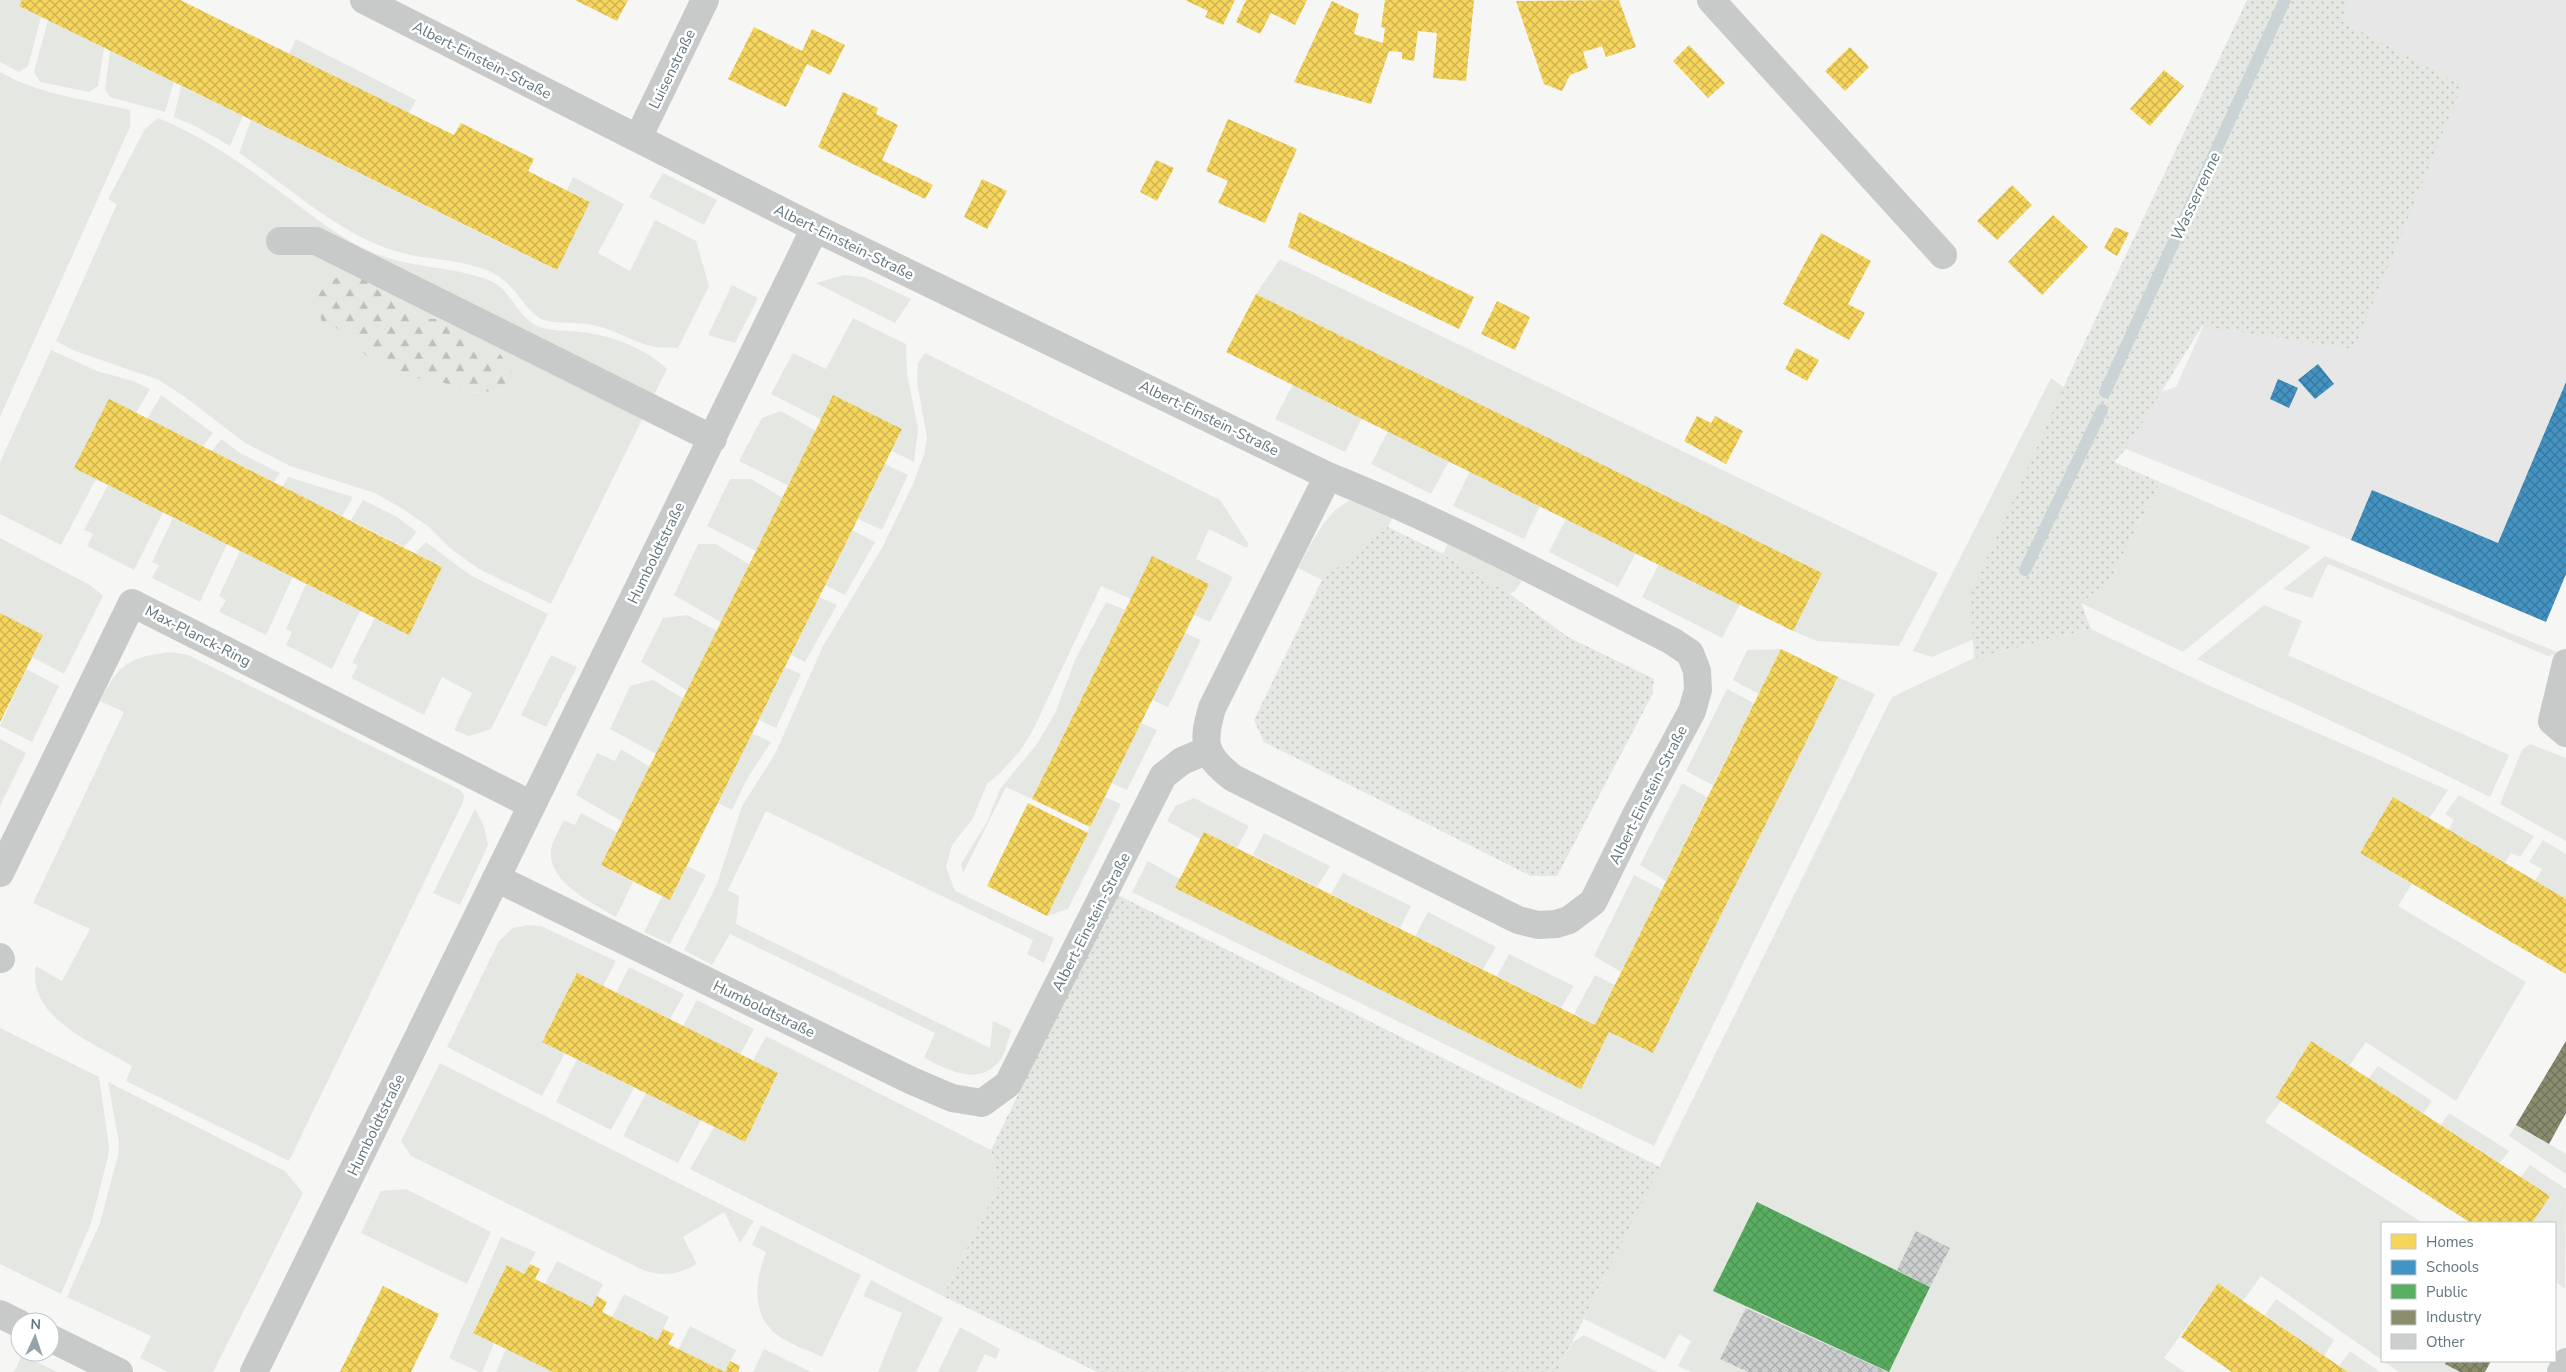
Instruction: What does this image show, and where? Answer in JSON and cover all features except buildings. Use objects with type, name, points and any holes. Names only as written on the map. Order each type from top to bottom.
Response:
[{"type":"street","name":"Albert-Einstein-Straße","points":[[364,0],[815,228],[1328,476],[1378,496],[1672,641],[1690,653],[1697,671],[1698,690],[1692,711],[1593,902],[1569,920],[1556,924],[1538,925],[1518,920],[1419,871],[1233,778],[1216,765],[1208,750],[1182,761],[1163,776],[1008,1084],[982,1103]]},
{"type":"street","name":"Luisenstraße","points":[[638,138],[705,0]]},
{"type":"street","points":[[1711,0],[1943,255]]},
{"type":"street","name":"Humboldtstraße","points":[[254,1372],[815,228]]},
{"type":"street","points":[[280,241],[316,241],[713,439]]},
{"type":"street","points":[[1208,750],[1206,731],[1212,708],[1328,476]]},
{"type":"street","name":"Max-Planck-Ring","points":[[0,873],[132,603],[532,805]]},
{"type":"street","points":[[2566,663],[2552,721],[2566,733]]},
{"type":"street","name":"Humboldtstraße","points":[[496,878],[910,1080],[952,1098],[982,1103]]},
{"type":"street","points":[[60,1343],[119,1372]]},
{"type":"street","points":[[2562,1372],[2566,1362]]},
{"type":"shaded area","points":[[2349,0],[2566,0],[2566,574],[2546,622],[2351,540],[2126,449],[2151,395],[2176,387]]},
{"type":"green space","points":[[0,0],[22,0],[19,6],[41,17],[28,66],[19,72],[0,62]]},
{"type":"green space","points":[[2247,0],[2349,0],[2341,21],[2462,86],[2354,349],[2202,326],[2126,449],[2114,462],[2160,482],[2110,580],[2081,603],[2091,629],[1974,658],[1971,594],[2075,362]]},
{"type":"green space","points":[[48,20],[104,48],[98,86],[89,92],[40,82],[34,72]]},
{"type":"green space","points":[[296,39],[416,100],[409,113],[289,54]]},
{"type":"green space","points":[[110,51],[174,82],[165,112],[110,97],[105,90]]},
{"type":"green space","points":[[0,72],[15,80],[63,96],[130,110],[130,127],[0,417]]},
{"type":"green space","points":[[181,86],[243,116],[230,146],[197,127],[174,117]]},
{"type":"green space","points":[[158,118],[210,144],[243,165],[326,225],[363,248],[395,260],[459,272],[491,281],[504,291],[526,318],[540,327],[550,330],[577,331],[617,340],[639,349],[667,369],[551,604],[479,569],[451,549],[429,527],[375,493],[290,466],[245,443],[185,397],[159,380],[75,351],[56,341],[117,204],[108,199],[145,129]],"holes":[[[363,278],[380,292],[399,301],[414,313],[431,319],[450,319],[475,332],[484,348],[500,354],[509,390],[468,393],[365,355],[352,335]]]},
{"type":"green space","points":[[251,120],[556,270],[590,202],[567,190],[573,177],[624,204],[598,253],[630,271],[655,220],[696,241],[709,286],[678,348],[646,345],[596,326],[543,320],[526,306],[505,282],[489,271],[465,264],[414,256],[389,249],[349,230],[311,206],[239,153]]},
{"type":"green space","points":[[663,173],[717,200],[704,225],[649,197]]},
{"type":"green space","points":[[1280,259],[1938,573],[1899,646],[1817,641],[1793,631],[1448,390],[1256,294]]},
{"type":"green space","points":[[844,275],[864,277],[911,299],[895,323],[816,283]]},
{"type":"green space","points":[[336,278],[363,278],[380,292],[399,301],[414,313],[431,319],[450,319],[475,332],[484,348],[500,354],[517,379],[509,390],[468,393],[442,382],[396,375],[365,355],[352,335],[322,322],[318,307],[318,297],[320,292]]},
{"type":"green space","points":[[732,285],[758,298],[735,343],[708,335]]},
{"type":"green space","points":[[853,318],[906,344],[907,374],[918,429],[914,462],[892,451],[902,429],[834,396],[822,420],[771,394],[793,353],[826,369]]},
{"type":"green space","points":[[51,350],[97,371],[133,381],[150,389],[136,413],[109,400],[96,479],[61,545],[0,514],[0,462]]},
{"type":"green space","points":[[925,353],[1220,500],[1248,543],[1247,548],[1209,529],[1196,559],[1233,577],[1210,622],[1194,615],[1209,584],[1152,557],[1131,599],[1101,586],[1032,732],[1020,751],[987,784],[972,820],[952,845],[946,867],[955,891],[1054,938],[1044,963],[1027,954],[1033,940],[766,811],[728,890],[739,896],[736,924],[990,1048],[993,1021],[1012,1030],[1001,1059],[992,1068],[974,1075],[954,1071],[924,1058],[935,1033],[730,934],[712,965],[684,950],[717,884],[742,806],[775,754],[823,646],[882,548],[913,484],[924,455],[927,438],[917,382],[918,363]]},
{"type":"green space","points":[[2051,378],[2078,398],[1984,635],[1932,657],[1913,651]]},
{"type":"green space","points":[[1293,384],[1362,418],[1345,452],[1275,419]]},
{"type":"green space","points":[[161,395],[213,433],[203,446],[147,419]]},
{"type":"green space","points":[[781,411],[816,431],[789,486],[739,461],[762,418]]},
{"type":"green space","points":[[1388,431],[1449,461],[1431,494],[1371,464]]},
{"type":"green space","points":[[221,439],[240,453],[280,473],[274,482],[212,451]]},
{"type":"green space","points":[[885,464],[908,475],[882,530],[858,519]]},
{"type":"green space","points":[[1470,471],[1540,506],[1524,539],[1453,506]]},
{"type":"green space","points":[[288,477],[353,497],[342,516],[282,487]]},
{"type":"green space","points":[[730,479],[751,479],[783,498],[756,551],[707,526]]},
{"type":"green space","points":[[2160,482],[2311,547],[2183,652],[2081,603],[2110,580]]},
{"type":"green space","points":[[108,485],[163,512],[134,570],[87,546],[93,534],[84,530]]},
{"type":"green space","points":[[1360,498],[1394,514],[1388,527],[1322,580],[1298,568],[1330,515],[1349,501]]},
{"type":"green space","points":[[363,500],[397,517],[417,532],[404,547],[351,520]]},
{"type":"green space","points":[[173,518],[227,544],[200,602],[152,578],[159,565],[152,562]]},
{"type":"green space","points":[[1566,519],[1636,553],[1618,587],[1549,552]]},
{"type":"green space","points":[[1388,527],[1443,554],[1510,594],[1568,637],[1654,679],[1652,695],[1557,876],[1531,876],[1264,742],[1254,720],[1322,580]]},
{"type":"green space","points":[[852,530],[875,542],[845,595],[825,585]]},
{"type":"green space","points":[[0,538],[90,585],[103,596],[64,674],[32,657],[42,635],[0,613]]},
{"type":"green space","points":[[1449,541],[1523,579],[1516,590],[1510,594],[1443,554]]},
{"type":"green space","points":[[426,542],[470,575],[548,614],[491,729],[469,736],[454,730],[472,693],[442,677],[424,715],[351,678],[358,665],[352,663],[375,618],[409,634],[442,567],[415,553]]},
{"type":"green space","points":[[698,544],[716,544],[750,565],[722,623],[674,595]]},
{"type":"green space","points":[[240,551],[293,577],[266,635],[219,612],[226,600],[219,596]]},
{"type":"green space","points":[[2325,556],[2559,653],[2548,656],[2328,564],[2312,598],[2283,589]]},
{"type":"green space","points":[[1659,564],[1740,604],[1722,638],[1642,597]]},
{"type":"green space","points":[[306,584],[360,611],[332,669],[286,645],[292,632],[286,629]]},
{"type":"green space","points":[[819,597],[837,605],[805,662],[791,655]]},
{"type":"green space","points":[[1106,602],[1125,610],[1032,799],[1006,787],[963,873],[961,864],[987,822],[1000,789],[1037,744],[1055,713],[1075,660]]},
{"type":"green space","points":[[2264,605],[2302,621],[2288,655],[2509,755],[2490,797],[2407,756],[2197,659]]},
{"type":"green space","points":[[687,615],[717,631],[688,691],[641,662],[663,618]]},
{"type":"green space","points":[[2091,629],[2210,686],[2448,790],[2429,819],[2393,797],[2360,853],[2412,884],[2398,906],[2526,982],[2456,1101],[2366,1042],[2349,1066],[2311,1041],[2276,1096],[2281,1101],[2265,1122],[2421,1222],[2381,1222],[2381,1359],[2261,1276],[2243,1301],[2218,1283],[2164,1358],[2185,1372],[1691,1372],[1678,1366],[1691,1341],[1679,1334],[1665,1359],[1584,1319],[1892,697],[1974,658]]},
{"type":"green space","points":[[1185,633],[1201,640],[1168,707],[1152,700]]},
{"type":"green space","points":[[1781,649],[1759,694],[1733,680],[1747,650]]},
{"type":"green space","points":[[171,652],[188,655],[460,790],[464,795],[463,802],[289,1161],[126,1081],[132,1066],[83,1038],[52,1015],[42,1000],[36,984],[36,966],[62,981],[90,929],[33,903],[124,712],[100,701],[113,678],[127,664],[144,657]]},
{"type":"green space","points":[[551,655],[577,667],[546,727],[521,715]]},
{"type":"green space","points":[[785,667],[801,674],[776,728],[759,720]]},
{"type":"green space","points":[[26,669],[59,686],[32,742],[0,726]]},
{"type":"green space","points":[[1838,677],[1875,694],[1654,1146],[1132,892],[1148,861],[1347,973],[1581,1088],[1609,1032],[1653,1053]]},
{"type":"green space","points":[[653,680],[684,699],[656,754],[610,729],[630,686]]},
{"type":"green space","points":[[1727,689],[1754,703],[1713,785],[1686,771]]},
{"type":"green space","points":[[1141,723],[1157,730],[1127,790],[1111,783]]},
{"type":"green space","points":[[752,733],[771,742],[747,779],[732,810],[718,803]]},
{"type":"green space","points":[[0,739],[26,753],[0,806]]},
{"type":"green space","points":[[2530,744],[2566,758],[2566,841],[2500,804],[2522,750]]},
{"type":"green space","points":[[621,749],[650,767],[623,822],[576,795],[597,753],[615,761]]},
{"type":"green space","points":[[1682,783],[1707,797],[1666,881],[1640,865]]},
{"type":"green space","points":[[2459,795],[2534,836],[2520,857],[2511,853],[2505,863],[2448,830],[2454,820],[2445,814]]},
{"type":"green space","points":[[1104,797],[1121,804],[1068,909],[1047,916]]},
{"type":"green space","points":[[1194,798],[1249,826],[1237,848],[1204,832],[1200,839],[1167,821],[1175,806]]},
{"type":"green space","points":[[475,809],[484,826],[488,845],[460,905],[433,893]]},
{"type":"green space","points":[[581,813],[618,833],[601,865],[633,882],[616,917],[572,889],[555,869],[551,857],[552,845],[556,836],[564,820],[575,825]]},
{"type":"green space","points":[[1264,833],[1330,866],[1317,887],[1253,855]]},
{"type":"green space","points":[[2543,840],[2566,854],[2566,899],[2535,881],[2542,869],[2529,862]]},
{"type":"green space","points":[[687,866],[706,875],[670,944],[644,932],[662,896],[670,900]]},
{"type":"green space","points":[[1343,873],[1411,906],[1400,928],[1331,894]]},
{"type":"green space","points":[[1634,875],[1662,890],[1621,972],[1594,956]]},
{"type":"green space","points":[[1116,894],[1660,1167],[1557,1372],[1097,1372],[943,1296],[999,1185],[991,1150]]},
{"type":"green space","points":[[1428,912],[1496,947],[1483,969],[1415,936]]},
{"type":"green space","points":[[527,925],[541,926],[616,961],[603,986],[577,974],[542,1041],[565,1053],[542,1096],[447,1047],[499,941],[513,928]]},
{"type":"green space","points":[[1509,954],[1574,986],[1561,1008],[1497,976]]},
{"type":"green space","points":[[629,967],[684,994],[670,1019],[616,993]]},
{"type":"green space","points":[[1595,975],[1615,985],[1595,1025],[1574,1014]]},
{"type":"green space","points":[[697,1000],[754,1029],[740,1055],[683,1026]]},
{"type":"green space","points":[[0,1028],[99,1077],[109,1146],[108,1157],[91,1223],[61,1294],[0,1264]]},
{"type":"green space","points":[[766,1036],[991,1150],[999,1185],[943,1296],[690,1169],[714,1127],[745,1142],[778,1074],[753,1061]]},
{"type":"green space","points":[[577,1059],[634,1088],[611,1130],[556,1102]]},
{"type":"green space","points":[[440,1063],[754,1221],[740,1243],[724,1212],[683,1237],[697,1264],[672,1274],[653,1273],[645,1271],[411,1156],[401,1141]]},
{"type":"green space","points":[[2378,1066],[2432,1101],[2423,1114],[2368,1079]]},
{"type":"green space","points":[[108,1082],[285,1171],[303,1193],[213,1372],[168,1372],[140,1358],[151,1336],[67,1297],[100,1223],[118,1155],[119,1143]]},
{"type":"green space","points":[[646,1093],[701,1120],[678,1163],[623,1136]]},
{"type":"green space","points":[[2449,1113],[2509,1151],[2500,1163],[2441,1125]]},
{"type":"green space","points":[[2516,1125],[2566,1154],[2566,1174],[2509,1136]]},
{"type":"green space","points":[[2530,1165],[2566,1189],[2565,1289],[2556,1282],[2556,1222],[2533,1222],[2549,1196],[2521,1177]]},
{"type":"green space","points":[[406,1189],[491,1232],[467,1284],[361,1233],[381,1191]]},
{"type":"green space","points":[[761,1225],[861,1275],[822,1357],[781,1338],[768,1326],[762,1316],[759,1306],[758,1284],[766,1252],[752,1245]]},
{"type":"green space","points":[[501,1237],[536,1252],[524,1274],[507,1265],[473,1332],[494,1344],[482,1372],[479,1372],[449,1358]]},
{"type":"green space","points":[[557,1261],[603,1284],[592,1307],[545,1284]]},
{"type":"green space","points":[[871,1280],[943,1318],[916,1372],[878,1372],[902,1313],[863,1296]]},
{"type":"green space","points":[[624,1294],[669,1317],[658,1340],[612,1317]]},
{"type":"green space","points":[[2276,1299],[2334,1340],[2324,1356],[2265,1315]]},
{"type":"green space","points":[[690,1326],[736,1350],[725,1372],[678,1350]]},
{"type":"green space","points":[[960,1327],[1000,1349],[996,1359],[985,1354],[976,1372],[938,1372]]},
{"type":"green space","points":[[1584,1335],[1658,1372],[1557,1372],[1573,1342]]},
{"type":"green space","points":[[506,1349],[553,1372],[496,1372]]},
{"type":"green space","points":[[764,1349],[811,1372],[753,1372]]},
{"type":"green space","points":[[2350,1351],[2380,1372],[2348,1372],[2339,1366]]},
{"type":"green space","points":[[19,1362],[36,1362],[57,1372],[14,1372]]},
{"type":"green space","points":[[2384,1362],[2446,1362],[2445,1364],[2460,1372],[2399,1372]]},
{"type":"waterway","name":"Wasserrenne","points":[[2105,392],[2285,0]]},
{"type":"waterway","name":"Wasserrenne","points":[[2025,570],[2102,410]]}]
